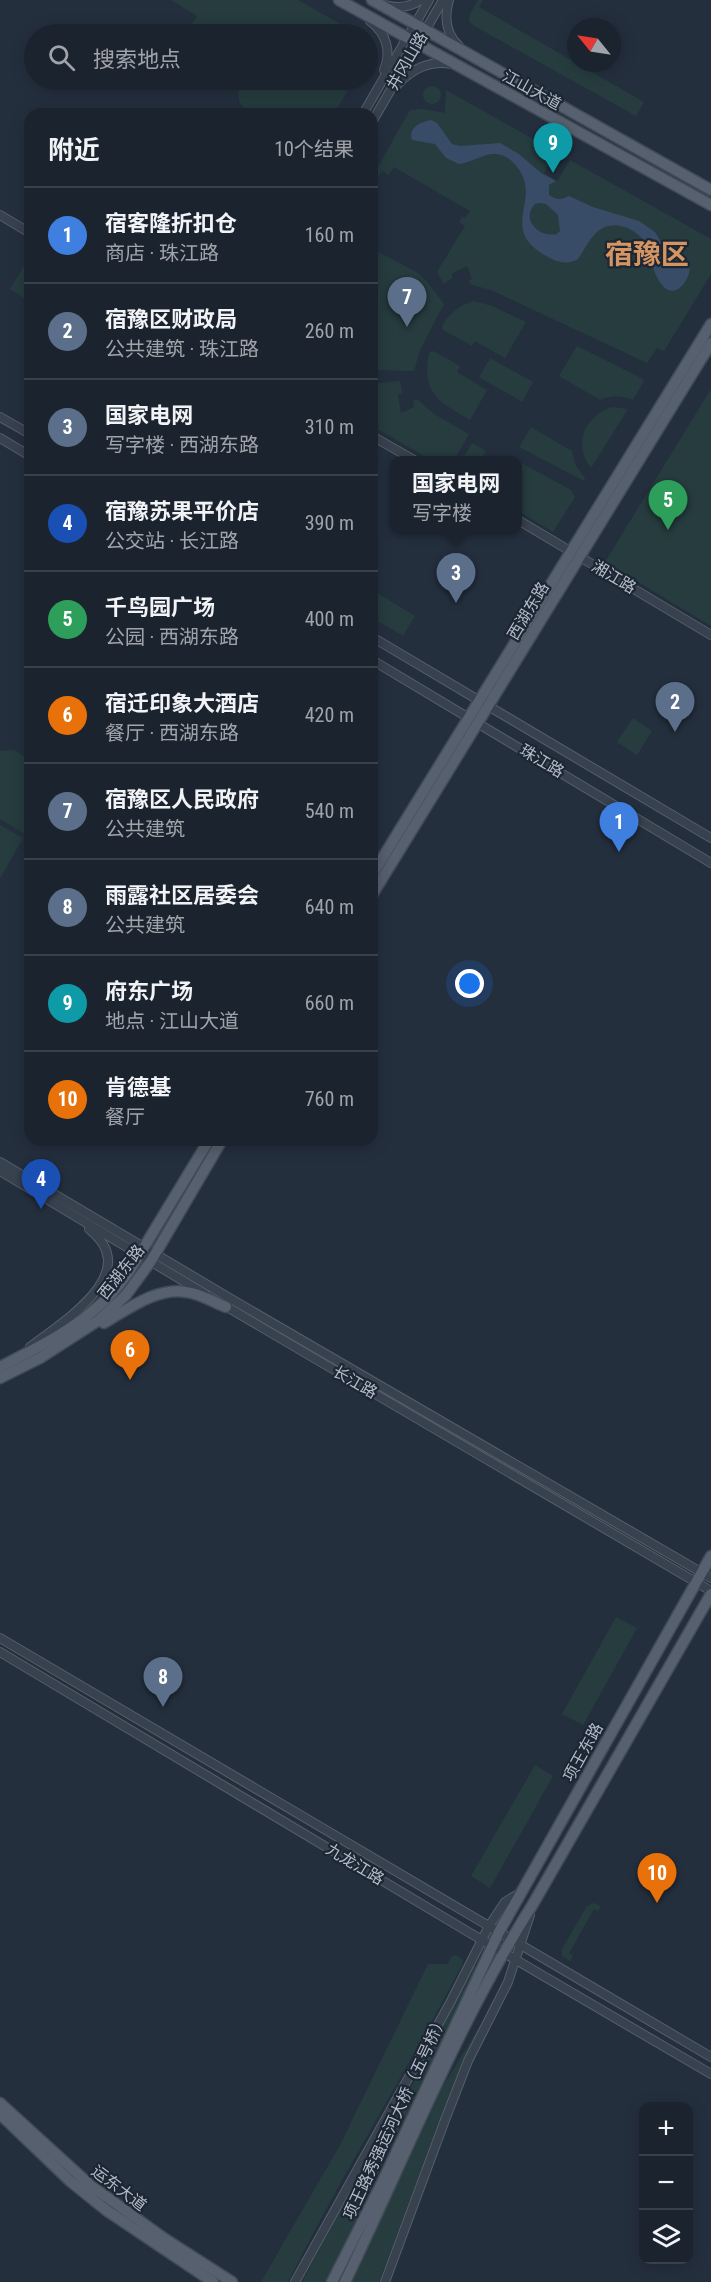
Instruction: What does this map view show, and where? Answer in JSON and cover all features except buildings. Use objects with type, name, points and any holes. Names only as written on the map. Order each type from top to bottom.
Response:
[{"type":"main road","name":"江山大道","points":[[372,0],[711,190]]},
{"type":"main road","name":"江山大道","points":[[342,2],[711,207]]},
{"type":"main road","name":"西湖东路","points":[[378,885],[483,703],[711,324]]},
{"type":"main road","name":"西湖东路","points":[[574,554],[711,343]]},
{"type":"main road","name":"西湖东路","points":[[378,866],[473,720]]},
{"type":"main road","name":"西湖东路","points":[[0,1367],[40,1346],[100,1306],[121,1283],[205,1146]]},
{"type":"main road","name":"西湖东路","points":[[0,1378],[40,1358],[113,1309],[153,1257],[218,1146]]},
{"type":"main road","points":[[40,1358],[145,1300],[165,1293],[189,1292],[226,1307]]},
{"type":"main road","name":"项王东路","points":[[483,1965],[492,1946],[494,1929],[520,1893],[703,1577],[711,1556]]},
{"type":"main road","name":"项王东路","points":[[494,1971],[504,1951],[516,1942],[533,1904],[711,1592]]},
{"type":"main road","name":"项王路秀强运河大桥（五号桥）","points":[[332,2282],[381,2185],[483,1965]]},
{"type":"main road","name":"项王路秀强运河大桥（五号桥）","points":[[345,2282],[494,1971]]},
{"type":"main road","name":"运东大道","points":[[0,2103],[90,2186],[165,2239],[232,2282]]},
{"type":"main road","name":"运东大道","points":[[0,2114],[70,2181],[106,2210],[213,2282]]},
{"type":"street","points":[[372,0],[391,7],[402,8],[421,0]]},
{"type":"street","name":"井冈山路","points":[[378,111],[412,41],[415,24],[429,0]]},
{"type":"street","name":"井冈山路","points":[[378,88],[412,41],[425,30],[443,0]]},
{"type":"street","points":[[448,0],[447,26],[452,38],[466,52]]},
{"type":"street","points":[[342,2],[374,24]]},
{"type":"street","points":[[378,27],[384,35],[388,55],[387,64],[378,86]]},
{"type":"street","points":[[386,97],[405,76],[422,66],[431,63],[456,65]]},
{"type":"street","name":"井冈山路","points":[[366,108],[376,91]]},
{"type":"street","points":[[0,215],[24,229]]},
{"type":"street","points":[[0,417],[24,431]]},
{"type":"street","points":[[0,438],[24,452]]},
{"type":"street","points":[[378,439],[407,456]]},
{"type":"street","name":"湘江路","points":[[522,522],[711,635]]},
{"type":"street","name":"珠江路","points":[[378,641],[711,838]]},
{"type":"street","name":"珠江路","points":[[378,664],[711,863]]},
{"type":"street","name":"长江路","points":[[0,1162],[142,1251]]},
{"type":"street","name":"长江路","points":[[0,1171],[60,1207],[153,1257],[703,1577],[711,1592]]},
{"type":"street","points":[[16,1359],[92,1297],[100,1286],[107,1269],[106,1254],[101,1241],[60,1207]]},
{"type":"street","name":"长江路","points":[[153,1257],[226,1307],[703,1577]]},
{"type":"street","name":"九龙江路","points":[[0,1638],[711,2056]]},
{"type":"street","name":"九龙江路","points":[[0,1652],[711,2074]]},
{"type":"street","points":[[295,2282],[450,2003],[482,1940],[494,1929]]},
{"type":"street","points":[[385,2282],[468,2061],[508,1982],[516,1958],[516,1942]]},
{"type":"green space","points":[[171,0],[298,0],[340,24],[192,24],[197,16]]},
{"type":"green space","points":[[478,0],[483,0],[479,7],[567,58],[567,72],[592,72],[644,102],[636,116],[471,24],[470,14]]},
{"type":"green space","points":[[428,86],[436,86],[441,91],[439,102],[428,104],[423,99],[423,91]]},
{"type":"green space","points":[[238,90],[348,90],[338,108],[244,108],[239,101]]},
{"type":"green space","points":[[446,90],[556,152],[544,173],[557,181],[570,160],[711,239],[711,274],[664,351],[657,348],[647,363],[491,290],[472,285],[468,281],[472,279],[467,266],[451,274],[453,277],[444,284],[437,272],[465,226],[459,222],[470,211],[394,167],[389,175],[382,171],[378,178],[378,166],[410,110],[423,109],[445,113]]},
{"type":"green space","points":[[378,252],[418,273],[444,304],[420,350],[414,371],[378,370]]},
{"type":"green space","points":[[24,266],[24,298],[10,289]]},
{"type":"green space","points":[[474,301],[492,306],[526,322],[505,358],[475,341],[472,346],[443,330],[442,326],[452,313]]},
{"type":"green space","points":[[577,346],[643,379],[633,400],[616,396],[600,400],[559,376]]},
{"type":"green space","points":[[433,351],[460,366],[457,372],[487,390],[470,420],[449,408],[430,387],[427,367],[429,353]]},
{"type":"green space","points":[[490,358],[533,382],[522,402],[479,377]]},
{"type":"green space","points":[[400,381],[402,393],[398,394],[401,413],[414,407],[413,400],[418,400],[434,414],[469,434],[456,456],[424,456],[378,429],[378,383]]},
{"type":"green space","points":[[711,389],[711,626],[605,562]]},
{"type":"green space","points":[[612,407],[628,409],[591,468],[582,450],[584,432],[595,417]]},
{"type":"green space","points":[[531,427],[572,451],[576,466],[585,478],[584,481],[519,447]]},
{"type":"green space","points":[[472,443],[486,451],[483,456],[464,456]]},
{"type":"green space","points":[[522,463],[571,490],[575,497],[553,532],[522,513]]},
{"type":"green space","points":[[378,593],[415,616],[403,636],[378,621]]},
{"type":"green space","points":[[633,718],[652,731],[637,755],[617,742]]},
{"type":"green space","points":[[14,750],[24,756],[24,833],[0,819],[0,751]]},
{"type":"green space","points":[[0,825],[23,838],[1,877],[0,877]]},
{"type":"green space","points":[[616,1617],[637,1628],[583,1725],[562,1714]]},
{"type":"green space","points":[[535,1765],[553,1776],[490,1888],[471,1876]]},
{"type":"green space","points":[[594,1903],[601,1906],[598,1911],[594,1909],[569,1953],[573,1955],[570,1961],[562,1956],[562,1949],[587,1906]]},
{"type":"green space","points":[[456,1955],[463,1960],[462,1965],[288,2282],[261,2282],[340,2145],[428,1964],[448,1964],[451,1957]]},
{"type":"green space","points":[[473,1965],[477,1967],[326,2282],[302,2282],[346,2199],[419,2073]]},
{"type":"green space","points":[[481,2024],[434,2136],[379,2282],[351,2282],[442,2088]]},
{"type":"water","points":[[431,120],[437,123],[452,144],[460,146],[500,143],[519,154],[541,173],[556,181],[549,185],[549,195],[552,197],[559,199],[569,196],[593,207],[639,221],[655,232],[670,257],[689,264],[690,269],[686,281],[673,291],[663,286],[655,273],[654,258],[645,242],[632,230],[617,225],[597,232],[578,259],[565,262],[552,259],[535,248],[526,238],[522,227],[526,193],[524,181],[515,164],[506,157],[492,154],[459,164],[446,158],[435,144],[412,140],[411,135],[414,128]],"holes":[[[535,204],[546,204],[558,215],[560,231],[557,234],[544,233],[531,222],[531,210]]]},
{"type":"place","name":"府东广场","points":[[553,173]]},
{"type":"place","name":"宿豫区人民政府","points":[[407,327]]},
{"type":"place","name":"千鸟园广场","points":[[668,530]]},
{"type":"place","name":"国家电网","points":[[456,603]]},
{"type":"place","name":"宿豫区财政局","points":[[675,732]]},
{"type":"place","name":"宿客隆折扣仓","points":[[619,852]]},
{"type":"place","name":"宿豫苏果平价店","points":[[41,1209]]},
{"type":"place","name":"宿迁印象大酒店","points":[[130,1380]]},
{"type":"place","name":"雨露社区居委会","points":[[163,1707]]},
{"type":"place","name":"肯德基","points":[[657,1903]]},
{"type":"district","name":"宿豫区","points":[[647,254]]}]
